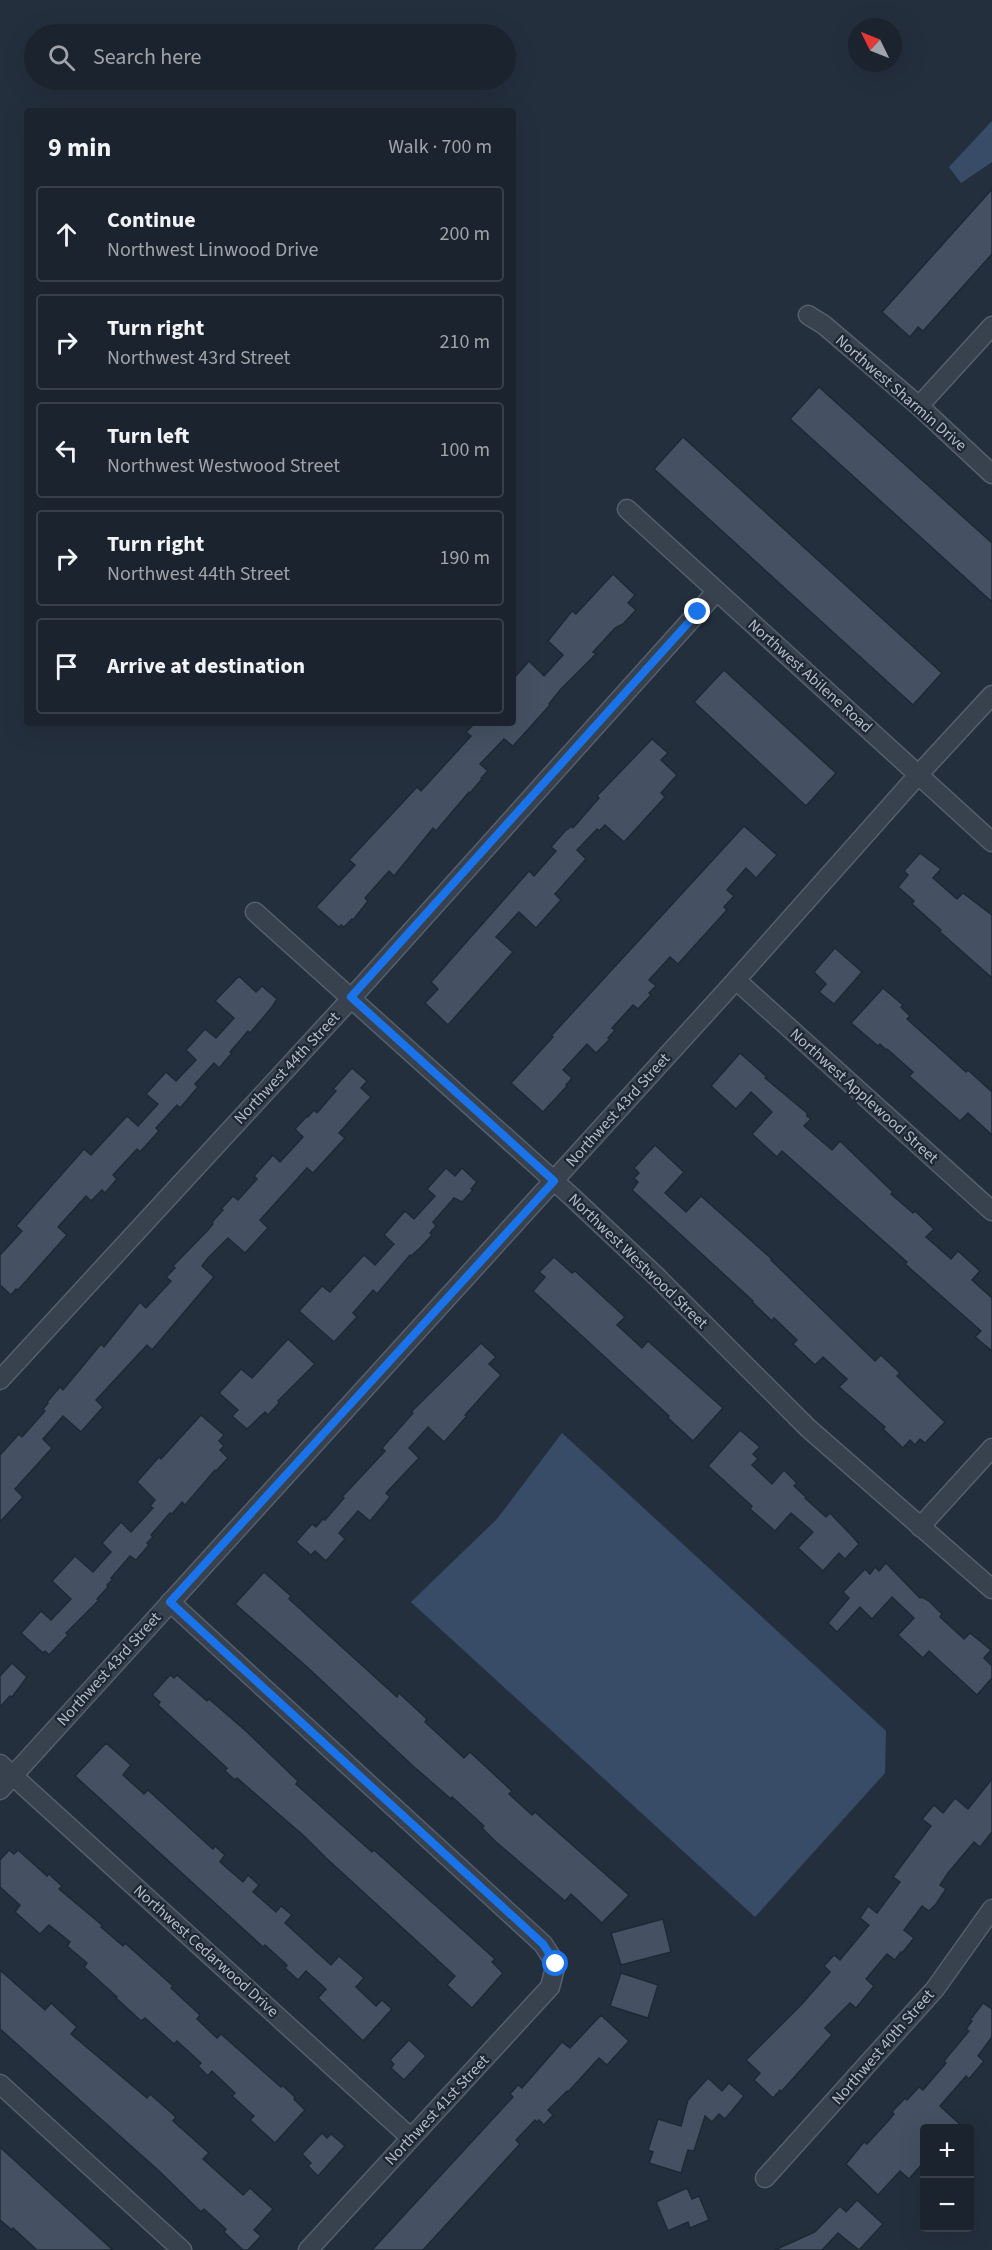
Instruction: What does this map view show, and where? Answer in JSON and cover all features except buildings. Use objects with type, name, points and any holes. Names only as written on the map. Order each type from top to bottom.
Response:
[{"type":"street","name":"Northwest Sharmin Drive","points":[[808,315],[824,325],[919,406],[992,474]]},
{"type":"street","points":[[919,406],[992,326]]},
{"type":"street","name":"Northwest Abilene Road","points":[[627,509],[992,842]]},
{"type":"street","name":"Northwest 44th Street","points":[[0,1380],[351,997],[716,592]]},
{"type":"street","name":"Northwest 43rd Street","points":[[0,1790],[6,1770],[170,1602],[554,1181],[918,774],[992,695]]},
{"type":"street","name":"Northwest Westwood Street","points":[[255,912],[554,1181],[657,1277],[808,1428],[992,1589]]},
{"type":"street","name":"Northwest Applewood Street","points":[[736,980],[992,1211]]},
{"type":"street","points":[[920,1527],[992,1448]]},
{"type":"street","name":"Northwest 41st Street","points":[[170,1602],[543,1944],[556,1964],[550,1987],[308,2250]]},
{"type":"street","name":"Northwest Cedarwood Drive","points":[[6,1770],[411,2138]]},
{"type":"street","name":"Northwest 40th Street","points":[[765,2178],[865,2070],[934,1989],[992,1909]]},
{"type":"street","points":[[0,2084],[182,2250]]},
{"type":"water","points":[[992,121],[992,162],[961,183],[949,167]]},
{"type":"water","points":[[562,1433],[886,1731],[885,1773],[755,1917],[411,1602],[497,1519]]},
{"type":"route","points":[[556,1964],[543,1944],[170,1602],[554,1181],[351,997],[698,612]]}]
